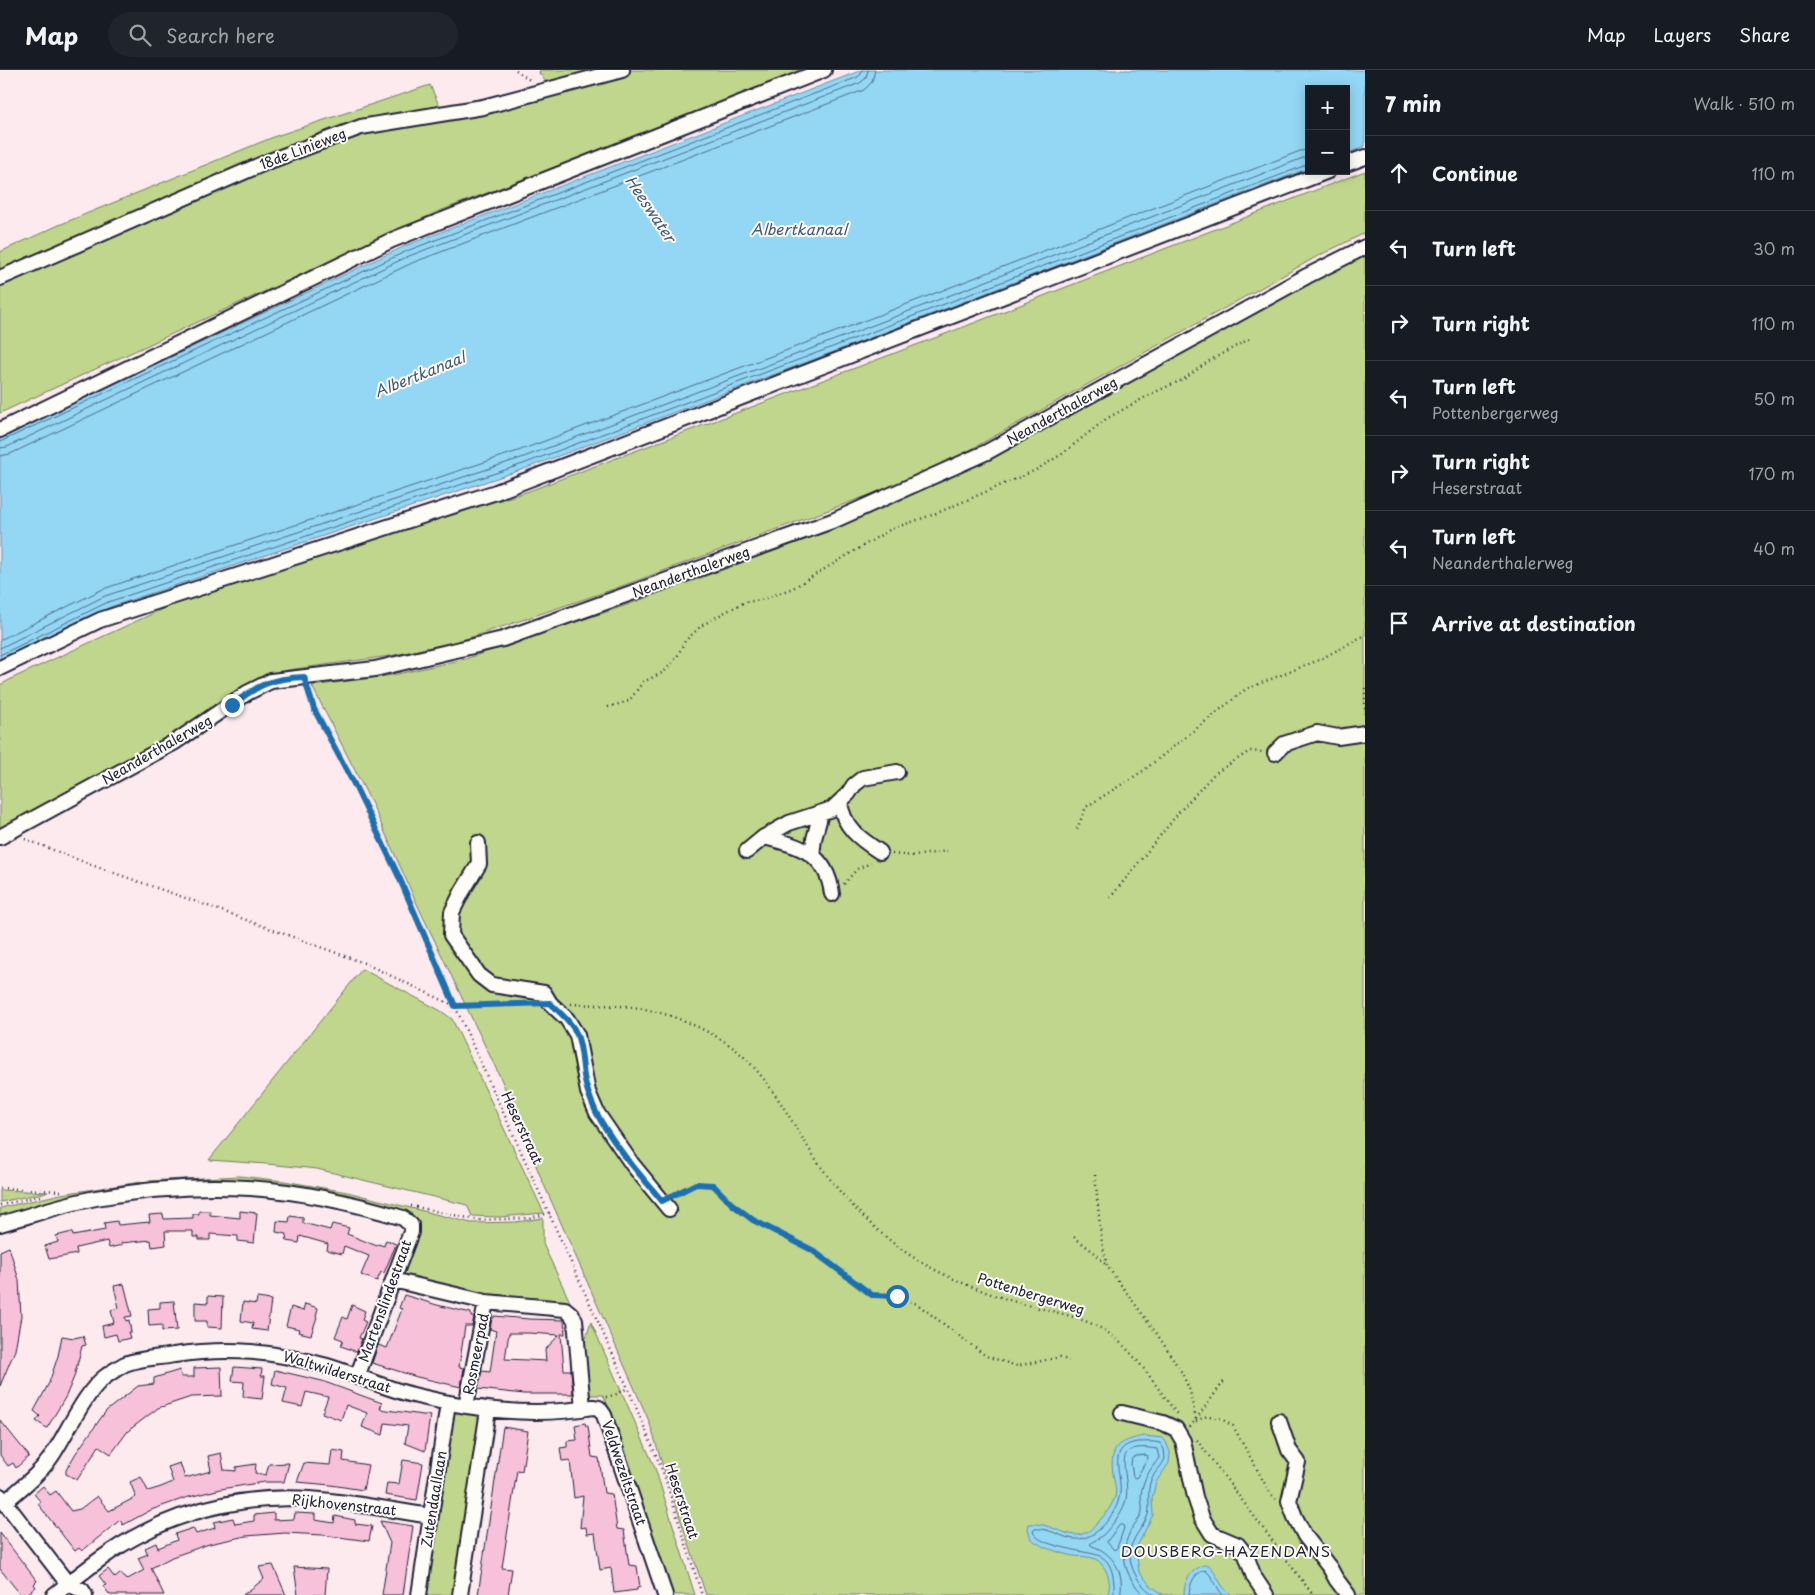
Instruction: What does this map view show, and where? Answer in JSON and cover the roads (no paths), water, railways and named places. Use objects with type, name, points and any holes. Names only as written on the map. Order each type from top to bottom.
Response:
[{"type":"street","name":"18de Linieweg","points":[[0,278],[267,162],[361,128],[483,107],[622,70]]},
{"type":"street","points":[[0,430],[392,240],[824,70]]},
{"type":"street","points":[[1350,163],[1365,157]]},
{"type":"street","points":[[0,668],[100,620],[496,492],[1318,175]]},
{"type":"street","name":"Neanderthalerweg","points":[[0,837],[175,742],[247,693],[271,680],[375,669],[503,639],[835,520],[987,452],[1307,276],[1365,247]]},
{"type":"street","points":[[1275,753],[1284,744],[1317,733],[1338,737],[1362,733]]},
{"type":"street","points":[[748,851],[764,836],[789,823],[832,809],[854,784],[863,778],[897,772]]},
{"type":"street","points":[[840,802],[841,812],[848,827],[884,856]]},
{"type":"street","points":[[812,855],[821,813]]},
{"type":"street","points":[[764,836],[786,842],[819,860],[828,872],[832,894]]},
{"type":"street","points":[[478,843],[479,864],[452,912],[451,935],[479,975],[492,985],[544,994],[550,1003],[567,1019],[577,1034],[586,1085],[597,1113],[632,1164],[665,1205]]},
{"type":"street","name":"Martenslindestraat","points":[[0,1224],[93,1199],[143,1190],[201,1186],[276,1189],[367,1206],[403,1218],[411,1225],[411,1232],[357,1377]]},
{"type":"street","name":"Rosmeerpad","points":[[392,1280],[486,1302],[566,1310],[575,1320],[583,1408]]},
{"type":"street","name":"Rosmeerpad","points":[[466,1406],[486,1302]]},
{"type":"street","name":"Waltwilderstraat","points":[[2,1499],[25,1485],[52,1456],[85,1400],[104,1378],[125,1364],[200,1351],[238,1350],[271,1353],[328,1367],[415,1396],[488,1410],[536,1413],[583,1408]]},
{"type":"street","name":"Zutendaallaan","points":[[419,1595],[448,1403]]},
{"type":"street","name":"Veldwezeltstraat","points":[[583,1408],[599,1408],[604,1415],[665,1595]]},
{"type":"street","points":[[460,1595],[488,1410]]},
{"type":"street","points":[[1122,1413],[1163,1423],[1176,1429],[1182,1441],[1202,1518],[1212,1534],[1238,1545],[1246,1555],[1254,1578],[1266,1595]]},
{"type":"street","points":[[1279,1421],[1289,1450],[1298,1462],[1289,1501],[1295,1517],[1304,1536],[1330,1568],[1348,1595]]},
{"type":"street","points":[[2,1499],[69,1589],[82,1590],[85,1595]]},
{"type":"street","name":"Rijkhovenstraat","points":[[54,1595],[69,1589],[110,1552],[142,1533],[187,1515],[225,1505],[259,1500],[310,1499],[431,1516]]},
{"type":"water","name":"Albertkanaal","points":[[862,70],[1365,70],[1365,146],[1350,152],[1350,85],[1305,85],[1305,170],[844,348],[524,469],[110,607],[0,661],[0,438],[405,246]]},
{"type":"water","points":[[1144,1436],[1163,1438],[1170,1452],[1169,1463],[1156,1482],[1152,1498],[1153,1515],[1136,1548],[1139,1572],[1150,1585],[1164,1595],[1107,1595],[1109,1581],[1101,1563],[1092,1558],[1069,1555],[1041,1545],[1031,1539],[1028,1529],[1029,1524],[1043,1525],[1078,1535],[1090,1530],[1107,1512],[1115,1497],[1116,1488],[1112,1465],[1115,1451],[1118,1446],[1128,1440]]},
{"type":"water","points":[[1204,1565],[1209,1565],[1225,1589],[1232,1595],[1184,1595],[1185,1585],[1189,1577],[1195,1570]]},
{"type":"district","name":"DOUSBERG-HAZENDANS","points":[[1226,1552]]},
{"type":"water label","name":"Heeswater","points":[[650,209]]}]
